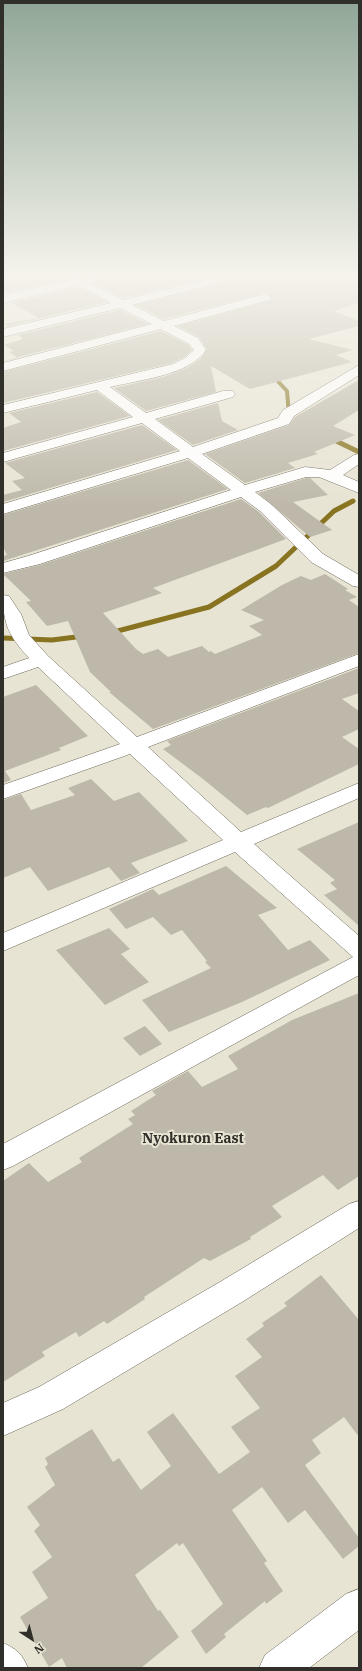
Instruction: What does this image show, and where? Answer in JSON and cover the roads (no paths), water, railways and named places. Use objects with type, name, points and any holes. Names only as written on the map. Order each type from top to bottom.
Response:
[{"type":"street","points":[[3,367],[61,352]]},
{"type":"street","points":[[3,409],[177,367],[197,355],[199,352]]},
{"type":"street","points":[[3,509],[189,453],[284,421],[288,413],[308,403],[326,389],[359,369]]},
{"type":"street","points":[[99,385],[189,453],[266,508],[317,558],[359,582]]},
{"type":"street","points":[[3,458],[145,419],[228,394]]},
{"type":"street","points":[[332,475],[359,458]]},
{"type":"street","points":[[3,568],[34,560],[305,472],[319,472],[332,475],[359,488]]},
{"type":"street","points":[[3,600],[12,614],[20,638],[41,660],[135,745],[238,842],[359,950]]},
{"type":"street","points":[[3,673],[41,660]]},
{"type":"street","points":[[3,792],[135,745],[359,660]]},
{"type":"street","points":[[3,943],[359,790]]},
{"type":"street","points":[[3,1158],[359,964]]},
{"type":"street","points":[[3,1420],[51,1398],[231,1292],[359,1213]]},
{"type":"street","points":[[278,1668],[359,1607]]},
{"type":"street","points":[[3,1662],[9,1668]]},
{"type":"waterway","points":[[273,376],[287,391],[289,415]]},
{"type":"waterway","points":[[330,438],[359,452]]},
{"type":"waterway","points":[[110,633],[209,607],[276,566],[334,511],[353,501]]},
{"type":"waterway","points":[[3,638],[52,640],[84,636]]},
{"type":"district","name":"Nyokuron East","points":[[193,1139]]}]
